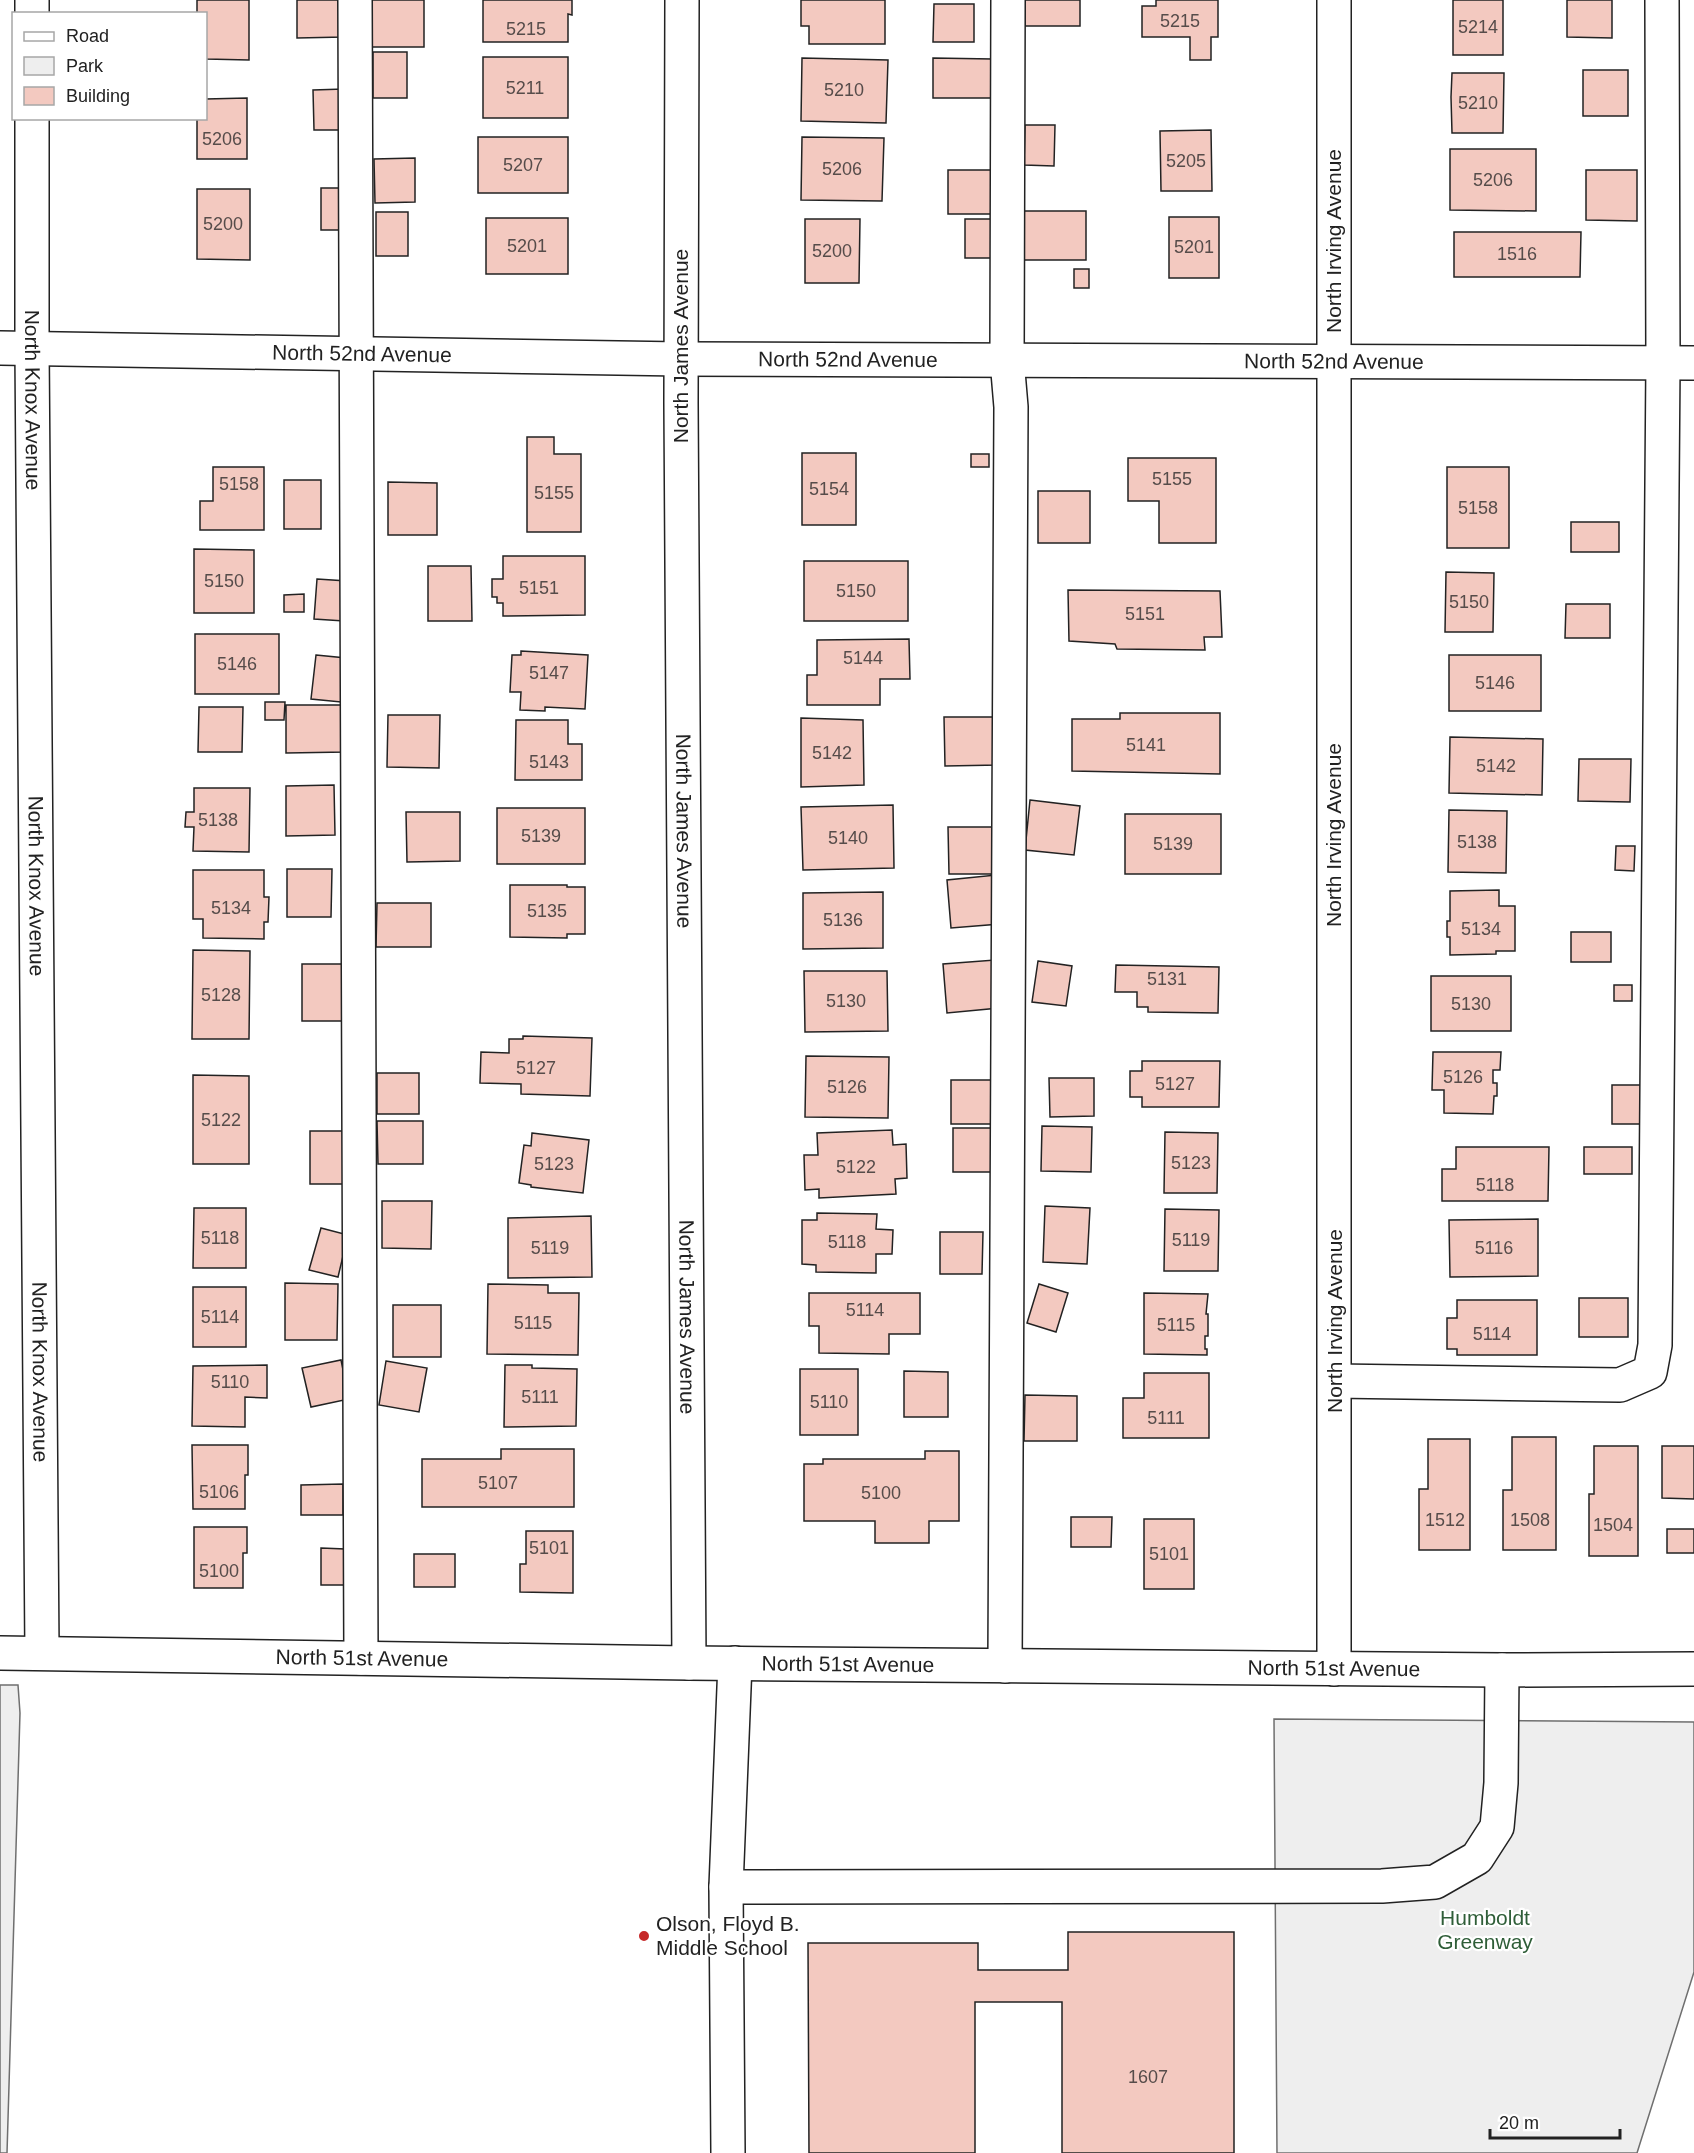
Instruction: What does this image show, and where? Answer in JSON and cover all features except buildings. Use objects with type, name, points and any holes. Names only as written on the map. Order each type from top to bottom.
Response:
[{"type":"street","points":[[355,0],[361,1658]]},
{"type":"street","name":"North James Avenue","points":[[682,0],[681,359],[689,1663]]},
{"type":"street","points":[[1005,1666],[1011,407],[1007,360],[1008,0]]},
{"type":"street","name":"North Irving Avenue","points":[[1334,0],[1334,1669]]},
{"type":"street","points":[[1335,1381],[1620,1385],[1650,1372],[1655,1345],[1679,363],[1662,0]]},
{"type":"street","name":"North Knox Avenue","points":[[32,120],[16,348],[42,1653]]},
{"type":"street","name":"North 52nd Avenue","points":[[16,348],[681,359],[1679,363]]},
{"type":"street","name":"North 51st Avenue","points":[[0,1653],[1005,1666],[1502,1670],[1694,1669]]},
{"type":"street","points":[[728,2153],[726,1887],[735,1663]]},
{"type":"street","points":[[726,1887],[1382,1886],[1435,1882],[1477,1858],[1497,1827],[1501,1783],[1502,1670]]},
{"type":"green space","points":[[0,1685],[18,1685],[20,1713],[7,2153],[0,2153]]},
{"type":"green space","name":"Humboldt Greenway","points":[[1274,1719],[1694,1722],[1694,1972],[1637,2153],[1277,2153]]},
{"type":"place","name":"Olson, Floyd B. Middle School","points":[[644,1936]]}]
